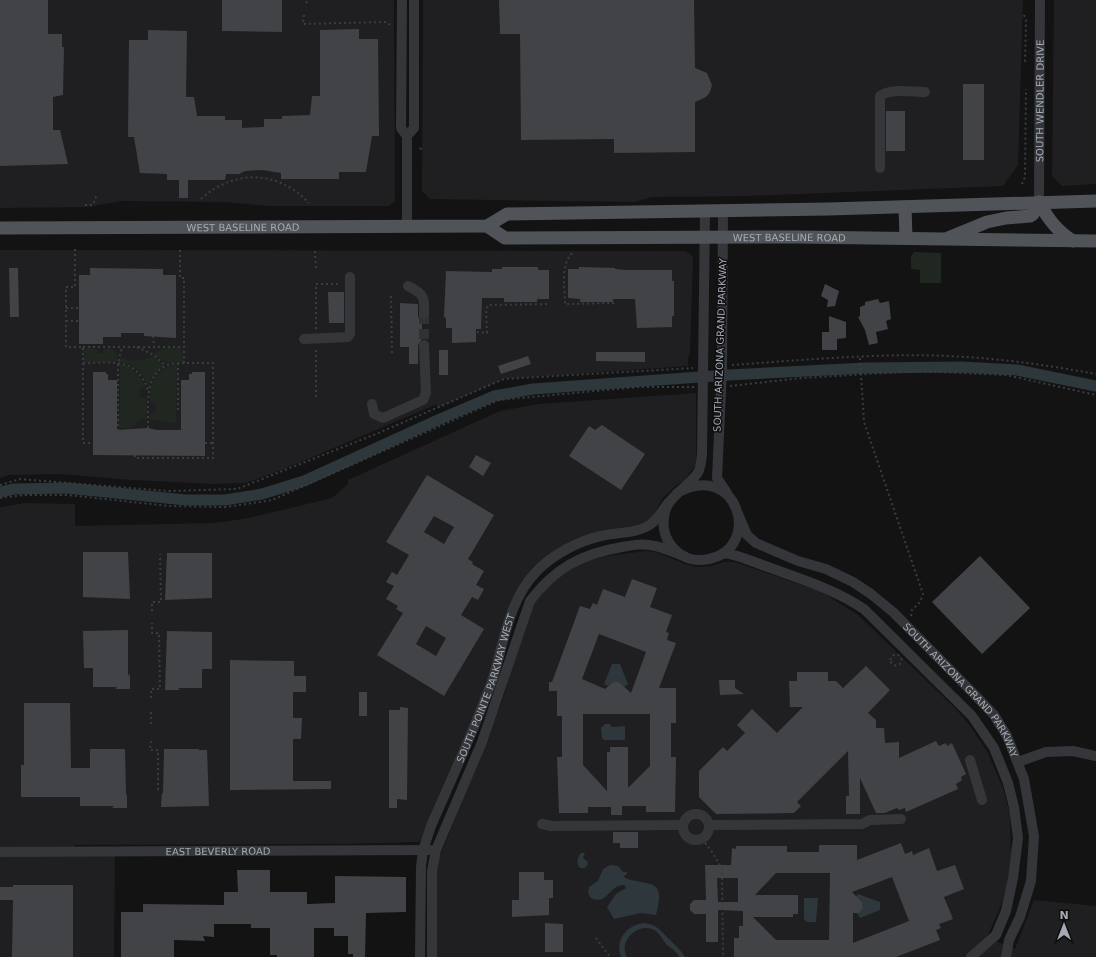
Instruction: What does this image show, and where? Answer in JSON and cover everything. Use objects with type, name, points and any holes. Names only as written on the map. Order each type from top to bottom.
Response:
[{"type":"main road","points":[[487,226],[507,214],[905,207],[1096,201]]},
{"type":"main road","points":[[946,239],[963,230],[987,222],[1006,218],[1030,216],[1033,214],[1039,202]]},
{"type":"main road","points":[[1039,202],[1054,225],[1061,233],[1073,241]]},
{"type":"main road","points":[[905,207],[906,238]]},
{"type":"main road","name":"WEST BASELINE ROAD","points":[[0,228],[407,225],[487,226],[505,238],[723,237],[1096,241]]},
{"type":"street","points":[[407,136],[414,128],[414,0]]},
{"type":"street","name":"SOUTH WENDLER DRIVE","points":[[1039,202],[1040,0]]},
{"type":"street","points":[[402,4],[408,15],[409,31],[414,47],[402,70]]},
{"type":"street","points":[[402,4],[401,128],[407,136],[407,225]]},
{"type":"street","points":[[880,168],[880,96],[884,92],[924,92]]},
{"type":"street","name":"SOUTH ARIZONA GRAND PARKWAY","points":[[668,503],[696,475],[700,469],[702,454],[705,211]]},
{"type":"street","name":"SOUTH ARIZONA GRAND PARKWAY","points":[[723,211],[722,367],[717,478],[731,500],[748,535],[756,543],[798,561],[826,569],[853,582],[893,612],[994,715],[1007,736],[1024,779],[1034,836],[1032,881],[1020,917],[1009,940],[1006,957]]},
{"type":"street","points":[[304,339],[348,337],[350,334],[348,281]]},
{"type":"street","points":[[408,286],[419,291],[424,299],[424,314]]},
{"type":"street","points":[[372,404],[374,414],[383,418],[423,400],[426,393],[424,345]]},
{"type":"street","name":"SOUTH ARIZONA GRAND PARKWAY","points":[[677,494],[687,487],[699,485],[711,486],[722,491],[731,500]]},
{"type":"street","points":[[668,503],[664,515],[665,533],[674,549],[684,556],[694,560],[715,558],[724,553]]},
{"type":"street","name":"SOUTH POINTE PARKWAY WEST","points":[[420,957],[421,867],[424,850],[431,826],[492,680],[504,635],[519,595],[536,572],[561,553],[578,544],[601,536],[640,529],[652,524],[668,503]]},
{"type":"street","name":"SOUTH ARIZONA GRAND PARKWAY","points":[[724,553],[732,545],[737,535],[739,525],[738,514]]},
{"type":"street","name":"SOUTH POINTE PARKWAY WEST","points":[[432,957],[432,871],[436,850],[482,742],[530,601],[544,584],[582,557],[601,551],[644,544],[656,546],[684,556]]},
{"type":"street","name":"SOUTH ARIZONA GRAND PARKWAY","points":[[724,553],[738,556],[819,584],[853,601],[874,617],[966,708],[994,748],[1008,783],[1018,838],[1013,878],[1006,911],[996,935],[971,957]]},
{"type":"street","points":[[1018,762],[1046,752],[1073,751],[1096,756]]},
{"type":"street","points":[[970,760],[982,800]]},
{"type":"street","points":[[696,813],[706,818],[709,825],[708,833],[702,839],[694,840],[686,837],[682,825],[686,817],[696,813]]},
{"type":"street","points":[[709,825],[862,824],[870,820],[901,819]]},
{"type":"street","points":[[542,824],[551,826],[682,825]]},
{"type":"street","name":"EAST BEVERLY ROAD","points":[[0,852],[436,850]]},
{"type":"path","points":[[304,15],[303,24],[385,22],[395,28]]},
{"type":"path","points":[[1024,15],[1026,20],[1025,64]]},
{"type":"path","points":[[1022,184],[1025,177],[1026,89]]},
{"type":"path","points":[[201,199],[220,185],[247,178],[270,179],[285,184],[309,203]]},
{"type":"path","points":[[85,205],[93,205],[96,197],[98,197]]},
{"type":"path","points":[[75,249],[75,287],[66,287],[66,347],[185,347]]},
{"type":"path","points":[[180,249],[180,278],[184,278],[184,363]]},
{"type":"path","points":[[315,251],[316,270]]},
{"type":"path","points":[[572,253],[568,258],[565,269],[565,304],[615,303]]},
{"type":"path","points":[[316,334],[316,284],[348,281]]},
{"type":"path","points":[[391,296],[392,354]]},
{"type":"path","points":[[477,332],[487,332],[486,309],[489,305],[550,304]]},
{"type":"path","points":[[66,308],[79,308]]},
{"type":"path","points":[[66,321],[79,321]]},
{"type":"path","points":[[153,336],[154,347]]},
{"type":"path","points":[[316,342],[316,397]]},
{"type":"path","points":[[83,347],[83,443],[93,443]]},
{"type":"path","points":[[118,430],[118,363],[122,347]]},
{"type":"path","points":[[136,347],[154,355],[166,366]]},
{"type":"path","points":[[722,367],[860,357],[946,356],[1000,359],[1048,365],[1096,374]]},
{"type":"path","points":[[860,357],[864,422],[923,594],[920,602],[912,610],[910,621]]},
{"type":"path","points":[[178,362],[178,411]]},
{"type":"path","points":[[135,456],[135,458],[213,458],[213,363],[178,362],[166,366],[155,374],[148,391]]},
{"type":"path","points":[[83,363],[118,363],[132,367],[139,372],[148,391],[148,428]]},
{"type":"path","points":[[0,485],[20,479],[168,490],[237,490],[383,432],[504,379],[703,369]]},
{"type":"path","points":[[721,384],[919,371],[1006,375],[1096,395]]},
{"type":"path","points":[[0,498],[24,495],[68,495],[169,506],[234,506],[272,500],[499,400],[638,387],[702,385]]},
{"type":"path","points":[[205,443],[213,443]]},
{"type":"path","points":[[152,611],[152,602],[161,602],[160,554]]},
{"type":"path","points":[[151,698],[151,689],[160,689],[159,633],[152,633],[152,623]]},
{"type":"path","points":[[893,656],[900,656],[900,664],[892,664],[891,659],[893,656]]},
{"type":"path","points":[[151,712],[151,727]]},
{"type":"path","points":[[151,741],[150,750],[158,750],[158,792]]},
{"type":"path","points":[[702,839],[713,853],[722,869],[723,957]]},
{"type":"path","points":[[596,938],[610,957]]},
{"type":"shaded area","points":[[0,0],[394,0],[395,201],[389,206],[269,206],[223,202],[121,201],[88,207],[0,208]]},
{"type":"shaded area","points":[[423,0],[1023,0],[1018,165],[1003,186],[747,196],[652,197],[634,202],[430,199],[422,191]]},
{"type":"shaded area","points":[[1054,0],[1096,0],[1096,184],[1062,186],[1052,176]]},
{"type":"shaded area","points":[[0,250],[686,251],[693,257],[690,355],[688,356],[688,366],[504,379],[437,408],[437,404],[282,470],[246,483],[211,484],[132,480],[61,474],[9,475],[0,478]]},
{"type":"shaded area","points":[[914,252],[941,253],[941,283],[920,283],[920,270],[911,269],[911,256]]},
{"type":"shaded area","points":[[168,348],[180,348],[184,361],[167,364],[155,354],[157,351]]},
{"type":"shaded area","points":[[84,349],[97,349],[97,353],[103,353],[104,349],[112,349],[118,355],[116,362],[84,362]]},
{"type":"shaded area","points":[[153,356],[164,365],[153,376],[148,387],[144,377],[138,370],[134,367],[119,362],[121,357],[137,361]]},
{"type":"shaded area","points":[[120,364],[129,367],[135,372],[145,386],[139,389],[140,397],[146,399],[146,419],[138,421],[131,428],[119,428]]},
{"type":"shaded area","points":[[177,364],[176,424],[150,419],[150,414],[156,412],[157,405],[150,401],[153,382],[164,369]]},
{"type":"shaded area","points":[[696,393],[696,464],[684,481],[674,487],[662,499],[653,517],[644,523],[634,526],[591,534],[521,587],[512,598],[490,675],[421,840],[418,842],[346,844],[74,845],[74,852],[115,852],[114,957],[0,957],[0,507],[26,503],[75,504],[75,526],[214,523],[249,518],[332,498],[348,484],[348,480],[500,411],[539,404]]},
{"type":"shaded area","points":[[645,551],[656,552],[685,564],[698,567],[711,566],[724,562],[735,562],[822,592],[858,615],[956,709],[987,751],[1003,788],[1010,814],[1011,856],[1008,881],[1002,903],[987,937],[1015,949],[1034,900],[1096,906],[1096,957],[435,957],[436,873],[438,861],[502,701],[527,618],[534,603],[553,579],[584,561],[607,556]]},
{"type":"shaded area","points":[[612,664],[620,664],[628,684],[624,687],[619,682],[613,682],[608,686],[604,684]]},
{"type":"shaded area","points":[[605,724],[610,724],[612,727],[625,726],[625,740],[604,740],[602,738],[601,728]]},
{"type":"shaded area","points":[[581,853],[585,853],[583,858],[588,862],[587,866],[584,868],[580,868],[578,862],[578,858]]},
{"type":"shaded area","points":[[610,865],[618,866],[623,872],[627,872],[624,876],[625,878],[649,884],[657,889],[659,894],[659,903],[656,915],[641,913],[614,919],[607,907],[616,894],[626,888],[624,885],[615,888],[601,899],[596,900],[591,898],[588,893],[589,887],[598,881],[603,869]]},
{"type":"shaded area","points":[[858,894],[880,902],[880,910],[860,918],[857,913],[863,908],[862,902],[856,897]]},
{"type":"shaded area","points":[[804,898],[818,898],[816,922],[807,922],[804,919]]},
{"type":"shaded area","points":[[643,923],[652,925],[659,929],[682,952],[685,957],[679,957],[675,951],[666,944],[658,933],[648,928],[631,934],[625,945],[627,957],[621,957],[620,945],[623,935],[632,927]]},
{"type":"building","points":[[0,0],[48,0],[48,34],[62,34],[62,47],[64,47],[63,95],[53,97],[53,130],[60,130],[68,164],[0,166]]},
{"type":"building","points":[[222,0],[282,0],[282,32],[222,31]]},
{"type":"building","points":[[499,0],[694,0],[695,68],[707,73],[712,85],[710,92],[706,97],[695,102],[695,152],[614,153],[614,139],[521,140],[520,34],[500,34]]},
{"type":"building","points":[[359,29],[359,39],[378,39],[379,136],[372,136],[366,172],[339,172],[339,179],[281,179],[281,173],[262,170],[245,171],[239,174],[226,174],[225,180],[188,180],[188,198],[179,198],[179,180],[167,180],[167,174],[140,173],[134,137],[128,137],[129,40],[148,40],[148,30],[187,31],[186,97],[194,97],[197,116],[225,116],[225,120],[242,120],[242,128],[264,127],[264,119],[282,119],[282,116],[310,115],[312,96],[320,96],[320,30]]},
{"type":"building","points":[[963,84],[984,84],[984,160],[963,160]]},
{"type":"building","points":[[886,111],[905,111],[905,151],[886,151]]},
{"type":"building","points":[[502,267],[538,267],[538,270],[549,270],[549,299],[537,299],[537,302],[504,302],[504,298],[482,298],[481,329],[476,329],[476,342],[452,343],[452,328],[446,328],[446,318],[444,317],[446,271],[492,272],[492,269],[502,269]]},
{"type":"building","points":[[579,267],[615,268],[626,270],[672,270],[672,281],[674,281],[674,316],[672,316],[672,327],[637,328],[635,299],[613,299],[613,302],[580,302],[580,299],[568,298],[568,269],[579,269]]},
{"type":"building","points":[[9,268],[18,268],[19,317],[10,317]]},
{"type":"building","points":[[90,268],[163,269],[163,275],[176,275],[176,338],[144,336],[144,333],[121,333],[121,337],[103,337],[103,344],[79,344],[79,275],[90,275]]},
{"type":"building","points":[[825,284],[839,291],[835,306],[827,307],[828,300],[821,296]]},
{"type":"building","points":[[328,292],[344,292],[344,323],[329,323]]},
{"type":"building","points":[[878,299],[880,303],[889,301],[891,319],[886,321],[888,329],[876,332],[878,343],[869,345],[865,330],[858,317],[860,316],[860,307],[865,305],[865,302]]},
{"type":"building","points":[[400,303],[418,304],[418,317],[422,320],[422,339],[418,345],[418,364],[409,364],[409,347],[400,347]]},
{"type":"building","points":[[829,316],[846,322],[846,338],[837,339],[837,350],[822,350],[822,332],[829,332]]},
{"type":"building","points":[[439,350],[448,350],[448,375],[439,375]]},
{"type":"building","points":[[596,352],[645,352],[645,362],[596,361]]},
{"type":"building","points":[[528,356],[531,364],[501,374],[498,366]]},
{"type":"building","points":[[93,372],[106,372],[106,374],[108,374],[108,380],[117,380],[117,430],[148,428],[157,430],[181,430],[181,380],[189,380],[189,374],[192,374],[192,372],[205,372],[205,456],[93,455]]},
{"type":"building","points":[[602,425],[645,454],[621,490],[569,456],[589,426],[595,430]]},
{"type":"building","points":[[476,455],[491,463],[483,476],[469,467]]},
{"type":"building","points":[[427,475],[494,515],[468,559],[473,562],[472,564],[484,571],[476,585],[484,589],[478,600],[472,597],[461,615],[484,629],[444,696],[377,655],[403,613],[396,609],[398,606],[386,599],[394,586],[386,582],[392,572],[397,575],[409,555],[386,542]],"holes":[[[434,516],[454,527],[444,544],[424,532]],[[426,626],[446,638],[436,656],[416,644]]]},
{"type":"building","points":[[83,552],[128,552],[130,599],[83,597]]},
{"type":"building","points":[[167,553],[212,553],[212,598],[165,600]]},
{"type":"building","points":[[980,556],[1030,608],[982,654],[932,602]]},
{"type":"building","points":[[632,579],[657,588],[650,607],[672,615],[666,632],[669,633],[667,640],[676,643],[659,688],[676,688],[676,723],[671,723],[671,757],[676,757],[675,812],[646,812],[646,806],[622,806],[622,815],[611,815],[611,807],[588,807],[588,813],[559,813],[557,757],[562,757],[562,716],[557,716],[557,691],[549,691],[549,682],[552,682],[580,606],[590,609],[593,603],[597,605],[603,589],[625,597]],"holes":[[[599,634],[646,652],[631,693],[619,682],[613,682],[605,689],[582,679]],[[583,714],[650,714],[650,766],[628,788],[628,747],[610,747],[610,752],[607,752],[607,791],[583,765]]]},
{"type":"building","points":[[128,630],[128,676],[130,674],[130,689],[115,689],[117,687],[93,687],[93,668],[84,668],[83,631]]},
{"type":"building","points":[[167,631],[212,632],[212,669],[202,669],[202,688],[178,688],[180,690],[165,690]]},
{"type":"building","points":[[230,660],[294,661],[294,676],[306,676],[306,692],[293,692],[293,718],[302,718],[301,739],[293,739],[293,781],[331,781],[331,789],[230,790]]},
{"type":"building","points":[[866,666],[890,690],[868,713],[876,720],[876,728],[884,728],[885,743],[899,742],[899,758],[936,741],[939,746],[946,743],[947,746],[952,743],[966,774],[961,777],[962,780],[956,784],[958,789],[906,812],[905,808],[899,810],[897,808],[885,813],[876,813],[860,778],[860,814],[846,814],[846,796],[849,796],[848,751],[797,802],[801,806],[794,813],[716,814],[699,797],[699,771],[723,747],[727,751],[745,733],[737,725],[752,709],[777,733],[803,707],[790,707],[789,681],[797,681],[797,672],[828,672],[828,681],[836,681],[843,688]]},
{"type":"building","points":[[719,680],[735,680],[735,688],[744,694],[720,695]]},
{"type":"building","points":[[359,692],[367,692],[367,716],[359,716]]},
{"type":"building","points":[[24,703],[70,703],[71,768],[90,768],[90,749],[125,749],[127,808],[112,808],[114,806],[80,806],[80,797],[21,797],[21,765],[24,765]]},
{"type":"building","points":[[400,707],[408,708],[407,800],[397,799],[397,808],[389,808],[389,710],[400,710]]},
{"type":"building","points":[[164,749],[207,750],[209,806],[161,807],[162,792],[163,794]]},
{"type":"building","points":[[613,832],[638,832],[638,848],[620,848],[620,843],[613,843]]},
{"type":"building","points":[[901,843],[905,854],[912,851],[913,855],[929,848],[937,871],[955,865],[964,889],[944,897],[953,919],[939,924],[941,928],[936,930],[940,940],[896,957],[734,957],[734,938],[739,938],[739,926],[743,926],[743,911],[718,910],[718,942],[706,942],[706,914],[694,914],[690,910],[690,904],[694,900],[706,900],[705,865],[731,865],[732,848],[736,849],[736,846],[787,846],[787,852],[819,852],[819,845],[857,845],[857,860]],"holes":[[[776,873],[830,873],[829,940],[776,940],[753,917],[793,917],[793,914],[798,914],[798,895],[755,895]],[[892,877],[909,921],[853,943],[853,913],[859,913],[863,908],[862,902],[852,892]],[[717,878],[738,878],[738,902],[718,902]]]},
{"type":"building","points":[[237,870],[270,870],[270,892],[307,892],[307,904],[335,903],[335,876],[406,877],[406,912],[366,913],[365,957],[353,957],[353,954],[348,954],[348,936],[334,936],[334,928],[314,928],[314,957],[277,957],[277,955],[270,955],[270,928],[251,928],[251,924],[214,924],[214,937],[203,936],[205,941],[174,940],[174,957],[121,957],[121,912],[143,912],[143,904],[224,905],[224,892],[238,892]]},
{"type":"building","points":[[519,872],[544,872],[544,880],[553,880],[553,898],[549,898],[549,915],[512,917],[512,900],[519,900]]},
{"type":"building","points":[[13,885],[73,885],[73,957],[12,957],[13,900],[0,900],[0,887],[13,887]]},
{"type":"building","points":[[545,923],[563,924],[563,952],[545,952]]},
{"type":"waterway","points":[[0,492],[14,489],[66,488],[186,500],[225,500],[262,494],[304,481],[494,396],[533,389],[728,375],[865,368],[961,367],[1017,370],[1096,386]]},
{"type":"tunnel","points":[[424,314],[424,345]]}]
